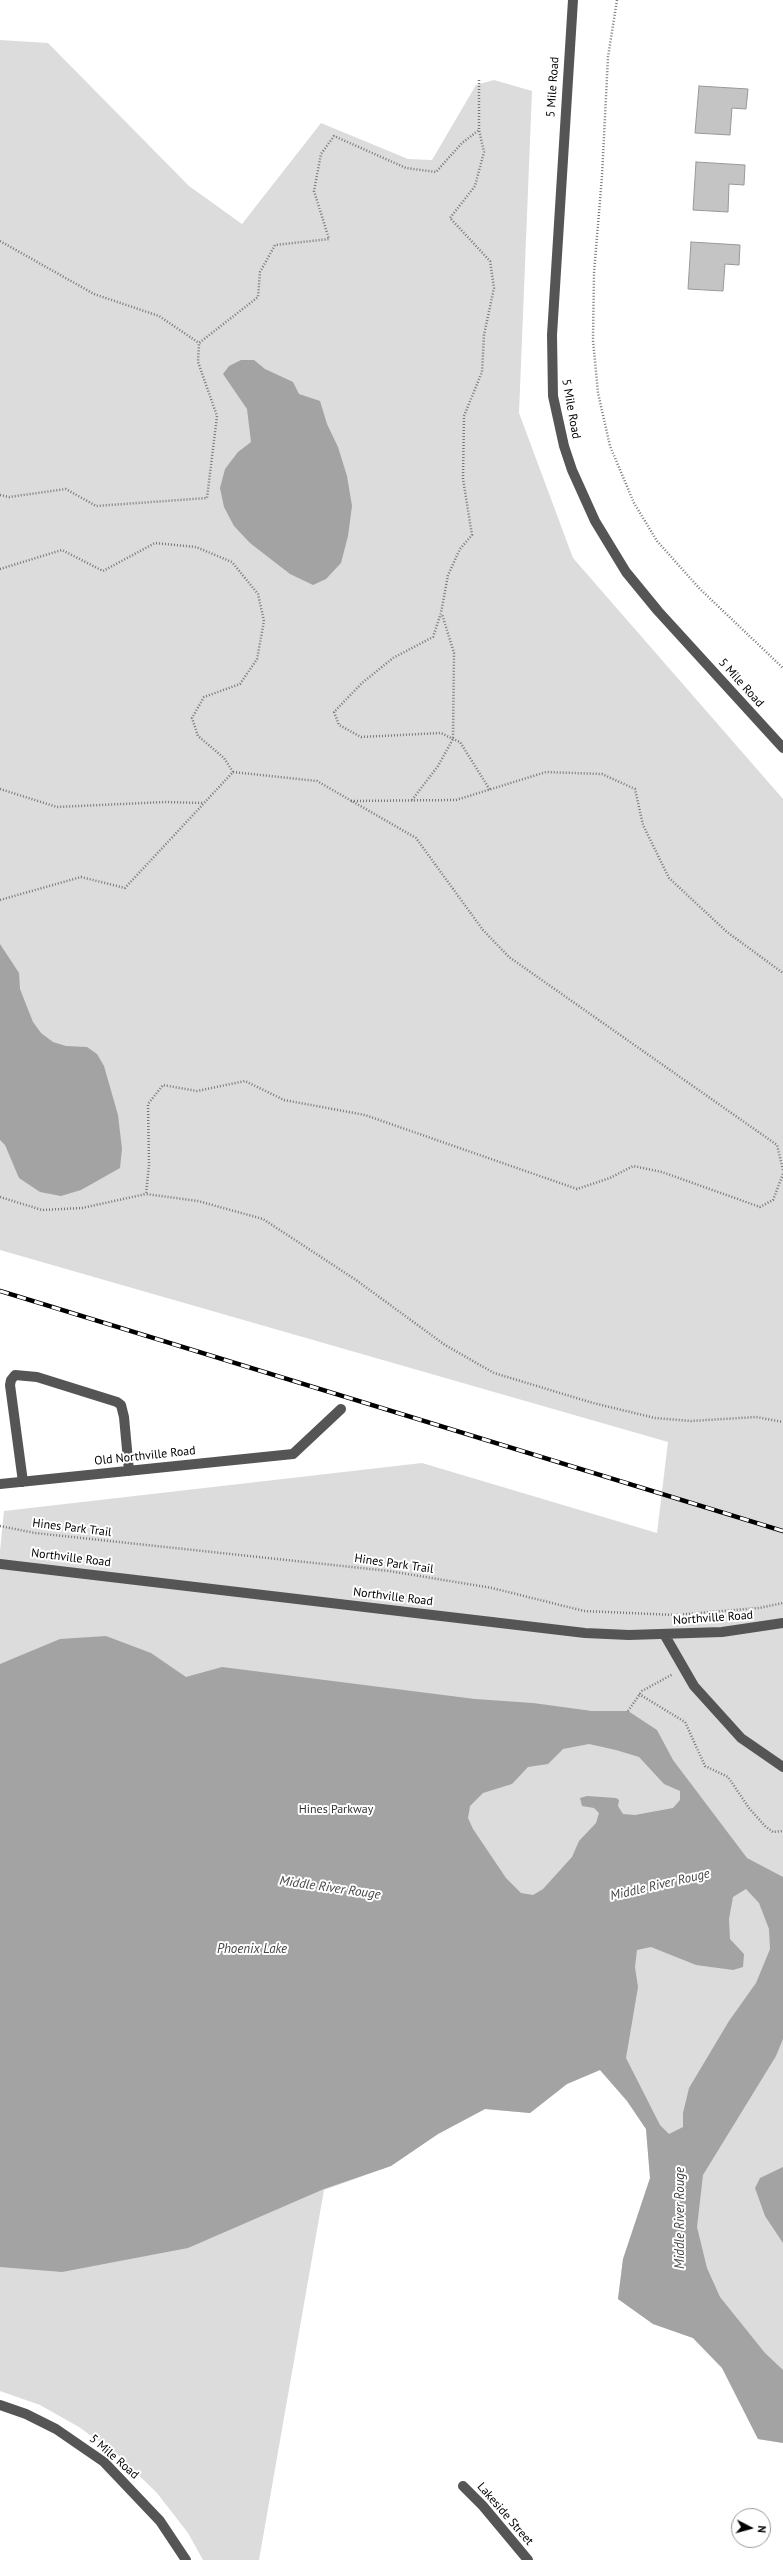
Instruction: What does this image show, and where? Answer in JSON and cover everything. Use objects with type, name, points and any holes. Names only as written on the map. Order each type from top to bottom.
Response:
[{"type":"street","name":"5 Mile Road","points":[[573,0],[551,343],[553,396],[564,446],[572,470],[595,521],[626,572],[658,611],[783,748]]},
{"type":"street","points":[[23,1482],[10,1385],[11,1380],[15,1375],[37,1377],[118,1402],[121,1405],[124,1417],[129,1471]]},
{"type":"street","name":"Old Northville Road","points":[[0,1484],[293,1454],[341,1409]]},
{"type":"street","name":"Northville Road","points":[[0,1564],[585,1633],[664,1634],[722,1632],[783,1623]]},
{"type":"street","points":[[664,1634],[694,1686],[741,1738],[783,1767]]},
{"type":"street","name":"5 Mile Road","points":[[0,2405],[26,2414],[56,2429],[104,2462],[152,2511],[186,2560]]},
{"type":"street","name":"Lakeside Street","points":[[463,2486],[483,2506],[528,2560]]},
{"type":"path","points":[[617,0],[608,57],[602,176],[594,273],[593,340],[598,393],[610,446],[634,503],[657,541],[700,589],[783,668]]},
{"type":"path","points":[[479,80],[479,130],[484,152],[474,186],[450,218],[490,261],[494,288],[484,335],[482,372],[464,416],[463,479],[472,535],[460,549],[448,575],[442,613],[433,638],[393,658],[362,683],[334,712],[339,725],[361,737],[441,733],[460,742],[490,790]]},
{"type":"path","points":[[0,495],[9,497],[66,489],[96,506],[207,498],[217,416],[198,362],[199,343],[258,297],[260,272],[274,245],[329,239],[314,190],[321,154],[334,136],[406,168],[436,172],[462,144],[479,130]]},
{"type":"path","points":[[0,241],[94,294],[159,316],[199,343]]},
{"type":"path","points":[[0,569],[62,550],[103,570],[155,543],[196,547],[232,562],[258,594],[264,621],[257,659],[240,684],[204,697],[192,718],[198,736],[224,758],[234,772],[317,781],[416,838],[483,930],[509,957],[777,1144],[783,1170]]},
{"type":"path","points":[[411,800],[438,766],[453,739],[454,653],[442,613]]},
{"type":"path","points":[[0,900],[81,877],[125,888],[203,803],[234,772]]},
{"type":"path","points":[[350,801],[456,800],[546,772],[602,774],[635,789],[643,825],[669,878],[727,932],[783,973]]},
{"type":"path","points":[[0,789],[57,807],[165,802],[203,803]]},
{"type":"path","points":[[146,1194],[149,1165],[148,1104],[163,1085],[197,1091],[245,1081],[284,1100],[365,1115],[577,1189],[610,1178],[633,1166],[662,1172],[760,1207],[773,1200],[783,1174]]},
{"type":"path","points":[[0,1197],[42,1210],[82,1208],[146,1194],[198,1202],[263,1219],[356,1280],[426,1333],[494,1373],[592,1403],[655,1418],[691,1421],[756,1417],[783,1422]]},
{"type":"path","name":"Hines Park Trail","points":[[0,1526],[42,1534],[389,1571],[492,1588],[584,1611],[675,1615],[758,1608],[783,1603]]},
{"type":"path","points":[[628,1711],[639,1694],[659,1680],[684,1669]]},
{"type":"path","points":[[639,1694],[685,1722],[705,1766],[728,1777],[749,1808],[765,1826],[773,1832],[783,1831]]},
{"type":"green space","name":"Hines Parkway","points":[[0,40],[48,43],[189,186],[242,224],[321,123],[408,159],[432,160],[476,85],[494,80],[532,91],[519,413],[573,558],[783,799],[783,2443],[758,2439],[722,2368],[693,2338],[653,2324],[618,2299],[623,2259],[650,2178],[646,2129],[627,2101],[600,2070],[567,2084],[530,2113],[485,2109],[438,2134],[391,2166],[324,2190],[259,2560],[203,2560],[188,2533],[157,2493],[118,2455],[79,2427],[40,2405],[0,2391],[0,1551],[4,1511],[422,1463],[657,1533],[668,1442],[0,1250]]},
{"type":"water","points":[[241,360],[254,360],[265,369],[293,382],[299,394],[320,401],[327,424],[338,447],[347,476],[352,506],[348,536],[341,563],[326,579],[313,585],[290,574],[250,543],[234,526],[224,507],[220,488],[225,469],[238,452],[251,442],[247,409],[223,374],[229,366]]},
{"type":"water","points":[[0,944],[19,973],[20,989],[33,1022],[41,1033],[53,1042],[66,1046],[87,1047],[97,1054],[104,1066],[118,1115],[122,1149],[120,1168],[81,1190],[61,1196],[40,1192],[19,1178],[5,1145],[0,1140]]},
{"type":"water","name":"Phoenix Lake","points":[[106,1636],[151,1653],[186,1677],[222,1667],[475,1699],[533,1703],[592,1711],[628,1711],[657,1730],[673,1760],[747,1858],[783,1877],[783,2039],[776,2056],[703,2175],[697,2227],[707,2268],[720,2297],[765,2353],[783,2370],[783,2443],[758,2439],[722,2368],[693,2338],[653,2324],[618,2299],[623,2259],[650,2178],[646,2129],[627,2101],[600,2070],[567,2084],[530,2113],[485,2109],[438,2134],[391,2166],[324,2189],[188,2248],[62,2272],[0,2267],[0,1664],[60,1639]],"holes":[[[589,1744],[639,1757],[664,1784],[680,1791],[680,1800],[673,1808],[635,1815],[623,1814],[618,1806],[619,1800],[616,1798],[587,1796],[580,1798],[582,1806],[594,1808],[599,1813],[596,1823],[579,1841],[572,1857],[543,1889],[533,1895],[521,1893],[506,1878],[473,1829],[468,1818],[470,1806],[483,1793],[512,1784],[528,1767],[548,1764],[563,1749]],[[746,1889],[759,1903],[769,1929],[770,1949],[756,1983],[729,2021],[689,2088],[683,2113],[683,2127],[669,2134],[660,2125],[626,2058],[638,1987],[635,1967],[637,1950],[651,1947],[696,1965],[733,1970],[743,1967],[744,1954],[730,1939],[729,1919],[733,1897]]]},
{"type":"water","points":[[783,2167],[783,2243],[765,2216],[755,2188],[760,2178]]},
{"type":"building","points":[[699,86],[748,89],[746,109],[732,108],[730,135],[695,133]]},
{"type":"building","points":[[696,162],[745,165],[744,185],[729,184],[728,212],[693,210]]},
{"type":"building","points":[[691,242],[740,245],[739,265],[725,264],[723,291],[688,289]]},
{"type":"railway","points":[[0,1291],[783,1531]]},
{"type":"water label","name":"Middle River Rouge","points":[[660,1885]]},
{"type":"water label","name":"Middle River Rouge","points":[[330,1888]]},
{"type":"water label","name":"Middle River Rouge","points":[[680,2218]]}]
